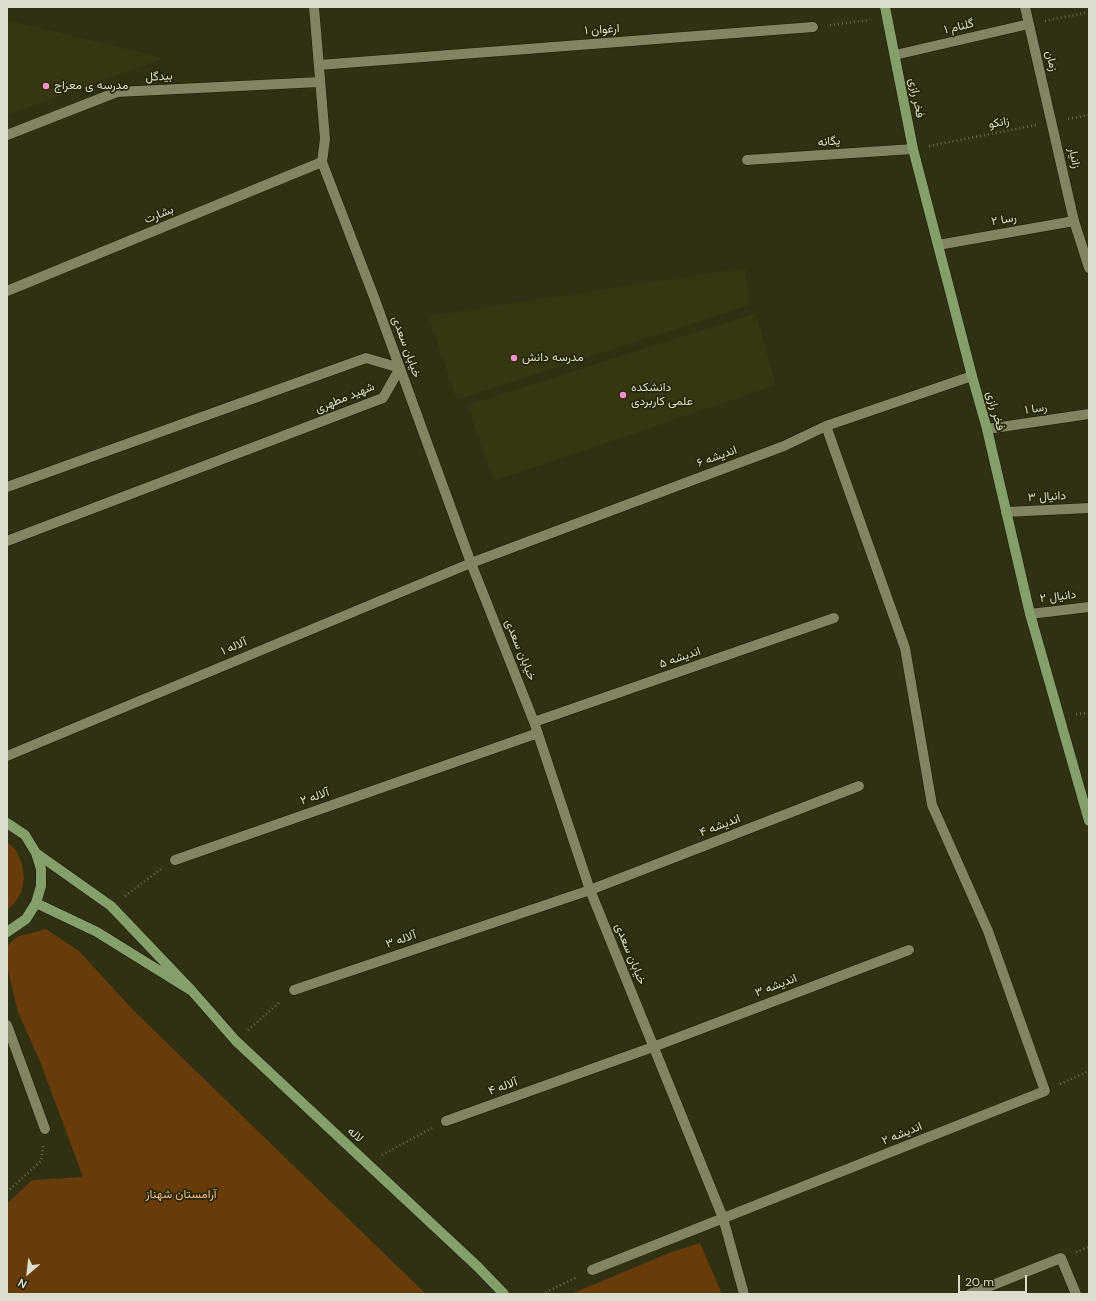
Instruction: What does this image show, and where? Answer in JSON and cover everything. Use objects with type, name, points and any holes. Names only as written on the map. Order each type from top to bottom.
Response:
[{"type":"main road","name":"فخر رازی","points":[[885,7],[913,149],[987,429],[1030,614],[1089,820]]},
{"type":"main road","points":[[7,823],[25,835],[36,853],[41,869],[41,886],[36,903],[26,918],[7,932]]},
{"type":"main road","points":[[36,853],[111,906],[192,991]]},
{"type":"main road","points":[[36,903],[97,932],[192,991]]},
{"type":"main road","name":"لاله","points":[[192,991],[236,1041],[478,1266],[504,1294]]},
{"type":"street","name":"خیابان سعدی","points":[[314,7],[325,139],[322,162],[472,563],[534,722],[590,890],[723,1218],[744,1294]]},
{"type":"street","name":"زمان","points":[[1025,7],[1053,122]]},
{"type":"street","name":"گلنام ۱","points":[[895,56],[1029,24]]},
{"type":"street","name":"ارغوان ۱","points":[[319,66],[813,27]]},
{"type":"street","name":"بیدگل","points":[[7,135],[117,92],[320,82]]},
{"type":"street","name":"زانیار","points":[[1053,122],[1074,221],[1089,268]]},
{"type":"street","name":"یگانه","points":[[747,160],[913,149]]},
{"type":"street","name":"بشارت","points":[[7,291],[322,162]]},
{"type":"street","name":"رسا ۲","points":[[938,244],[1074,221]]},
{"type":"street","points":[[7,487],[366,358],[400,368]]},
{"type":"street","name":"شهید مطهری","points":[[7,541],[383,398],[400,368]]},
{"type":"street","name":"اندیشه ۶","points":[[472,563],[784,446],[826,426],[972,376]]},
{"type":"street","name":"رسا ۱","points":[[987,429],[1089,414]]},
{"type":"street","points":[[826,426],[905,648],[932,805],[988,931],[1045,1091]]},
{"type":"street","name":"دانیال ۳","points":[[1006,512],[1089,508]]},
{"type":"street","name":"آلاله ۱","points":[[7,756],[472,563]]},
{"type":"street","name":"دانیال ۲","points":[[1030,614],[1089,607]]},
{"type":"street","name":"اندیشه ۵","points":[[534,722],[834,618]]},
{"type":"street","name":"آلاله ۲","points":[[175,860],[538,733]]},
{"type":"street","name":"اندیشه ۴","points":[[590,890],[859,786]]},
{"type":"street","name":"آلاله ۳","points":[[294,990],[590,890]]},
{"type":"street","name":"اندیشه ۳","points":[[653,1047],[909,950]]},
{"type":"street","points":[[7,1025],[44,1129]]},
{"type":"street","name":"آلاله ۴","points":[[446,1121],[653,1047]]},
{"type":"street","name":"اندیشه ۲","points":[[592,1270],[1045,1091]]},
{"type":"street","points":[[970,1294],[1061,1258],[1076,1294]]},
{"type":"path","points":[[1029,24],[1089,12]]},
{"type":"path","points":[[813,27],[886,18]]},
{"type":"path","name":"زانکو","points":[[913,149],[1089,115]]},
{"type":"path","points":[[111,906],[175,860]]},
{"type":"path","points":[[236,1041],[294,990]]},
{"type":"path","points":[[1045,1091],[1089,1072]]},
{"type":"path","points":[[367,1163],[446,1121]]},
{"type":"path","points":[[7,1192],[41,1161],[44,1129]]},
{"type":"path","points":[[542,1294],[592,1270]]},
{"type":"shaded area","name":"مدرسه ی معراج","points":[[7,20],[164,58],[7,115]]},
{"type":"shaded area","name":"مدرسه دانش","points":[[745,268],[749,305],[457,400],[428,316]]},
{"type":"shaded area","name":"دانشکده علمی کاربردی","points":[[756,313],[776,385],[494,481],[467,405]]},
{"type":"green space","points":[[7,842],[16,850],[22,864],[24,878],[21,893],[13,905],[7,910]]},
{"type":"green space","name":"آرامستان شهناز","points":[[46,929],[79,951],[134,1011],[426,1294],[7,1294],[7,1204],[32,1180],[83,1177],[41,1064],[18,1012],[7,966],[7,946],[17,937]]},
{"type":"green space","points":[[700,1243],[722,1294],[571,1294],[669,1253]]},
{"type":"place","name":"مدرسه ی معراج","points":[[46,86]]},
{"type":"place","name":"مدرسه دانش","points":[[514,358]]},
{"type":"place","name":"دانشکده علمی کاربردی","points":[[623,395]]}]
